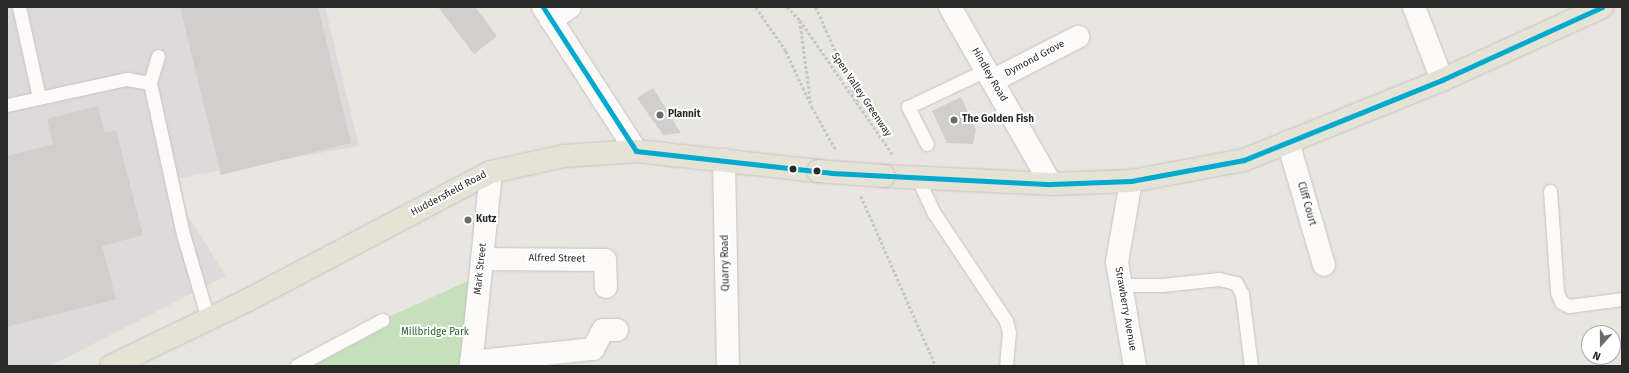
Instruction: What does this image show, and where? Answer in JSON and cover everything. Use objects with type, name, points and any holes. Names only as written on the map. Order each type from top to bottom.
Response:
[{"type":"main road","name":"Huddersfield Road","points":[[111,366],[208,319],[491,172],[564,156],[636,151],[818,171],[913,179],[1051,184],[1131,181],[1244,160],[1442,80],[1602,7]]},
{"type":"street","points":[[570,7],[547,13],[636,151]]},
{"type":"street","name":"Hindley Road","points":[[950,7],[1051,184]]},
{"type":"street","points":[[1414,7],[1442,80]]},
{"type":"street","name":"Dymond Grove","points":[[989,76],[1078,37]]},
{"type":"street","name":"Cliff Court","points":[[1288,142],[1324,265]]},
{"type":"street","name":"Quarry Road","points":[[724,160],[728,366]]},
{"type":"street","name":"Mark Street","points":[[471,364],[491,172]]},
{"type":"street","name":"Strawberry Avenue","points":[[1131,181],[1117,262],[1135,366]]},
{"type":"street","name":"Alfred Street","points":[[482,259],[605,260],[606,287]]},
{"type":"street","points":[[471,364],[593,349],[603,330],[617,330]]},
{"type":"lane","points":[[20,7],[39,98]]},
{"type":"lane","points":[[158,56],[150,83],[183,234],[208,319]]},
{"type":"lane","points":[[927,144],[908,107],[989,76]]},
{"type":"lane","points":[[7,105],[126,79],[150,83]]},
{"type":"lane","points":[[913,179],[934,214],[1006,321],[1009,332],[1006,366]]},
{"type":"lane","points":[[1550,191],[1557,292],[1562,302],[1569,306],[1622,299]]},
{"type":"lane","points":[[1120,285],[1162,285],[1220,279],[1236,283],[1242,294],[1251,366]]},
{"type":"lane","points":[[296,366],[382,320]]},
{"type":"path","name":"Spen Valley Greenway","points":[[788,7],[800,20],[861,109],[913,179]]},
{"type":"path","points":[[816,7],[861,109]]},
{"type":"path","points":[[800,20],[812,107]]},
{"type":"shaded area","points":[[7,7],[325,7],[359,146],[179,178],[188,216],[226,276],[50,366],[7,366]]},
{"type":"green space","name":"Millbridge Park","points":[[474,278],[465,366],[307,366],[382,320]]},
{"type":"building","points":[[180,7],[318,7],[351,143],[221,175]]},
{"type":"building","points":[[438,7],[475,7],[497,36],[474,54]]},
{"type":"building","name":"Plannit","points":[[653,88],[681,133],[663,135],[637,98]]},
{"type":"building","name":"The Golden Fish","points":[[961,97],[976,130],[973,144],[947,143],[932,111]]},
{"type":"building","points":[[98,106],[105,133],[116,130],[143,235],[102,246],[116,299],[7,327],[7,156],[53,144],[47,119]]},
{"type":"transit line","points":[[543,7],[636,151],[831,173],[1051,184],[1131,181],[1244,160],[1442,80],[1602,7]]},
{"type":"place","name":"Plannit","points":[[660,115]]},
{"type":"place","name":"The Golden Fish","points":[[954,120]]},
{"type":"place","name":"Kutz","points":[[468,220]]}]
